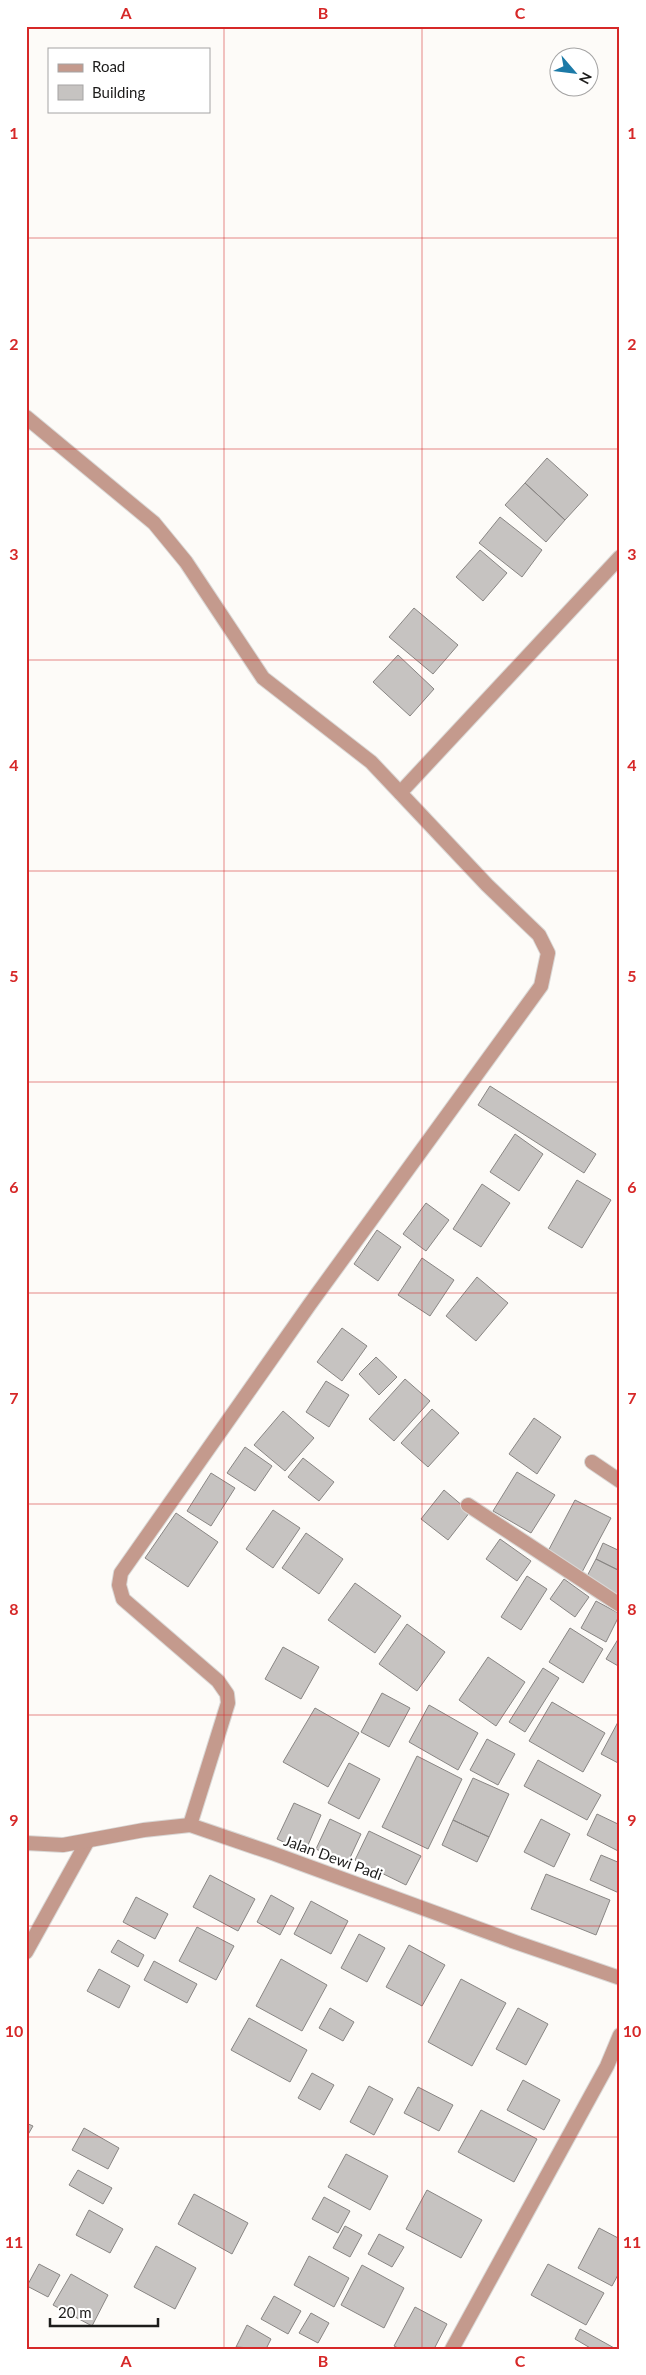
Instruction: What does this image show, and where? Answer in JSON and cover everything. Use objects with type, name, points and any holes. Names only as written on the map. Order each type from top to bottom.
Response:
[{"type":"street","points":[[26,417],[154,523],[186,562],[264,678],[371,762],[487,885],[539,935],[548,953],[541,986],[310,1304],[121,1573],[119,1585],[123,1600],[218,1682],[227,1694],[228,1703],[190,1825]]},
{"type":"street","points":[[400,793],[620,557]]},
{"type":"street","points":[[592,1462],[620,1481]]},
{"type":"street","points":[[468,1505],[620,1605]]},
{"type":"street","name":"Jalan Dewi Padi","points":[[26,1843],[63,1845],[144,1830],[190,1825],[620,1978]]},
{"type":"street","points":[[26,1952],[87,1842]]},
{"type":"street","points":[[452,2349],[607,2066],[620,2036]]},
{"type":"building","points":[[547,458],[588,495],[565,520],[525,483]]},
{"type":"building","points":[[525,483],[565,520],[546,542],[505,505]]},
{"type":"building","points":[[500,517],[542,550],[522,577],[479,543]]},
{"type":"building","points":[[480,550],[507,573],[483,601],[456,577]]},
{"type":"building","points":[[414,608],[458,645],[433,674],[389,637]]},
{"type":"building","points":[[398,655],[434,689],[410,716],[373,682]]},
{"type":"building","points":[[490,1086],[596,1154],[584,1173],[478,1105]]},
{"type":"building","points":[[515,1134],[543,1154],[519,1191],[490,1172]]},
{"type":"building","points":[[577,1180],[611,1200],[582,1248],[548,1228]]},
{"type":"building","points":[[482,1184],[510,1203],[481,1247],[453,1229]]},
{"type":"building","points":[[426,1203],[449,1220],[426,1251],[403,1234]]},
{"type":"building","points":[[377,1230],[401,1247],[378,1281],[354,1264]]},
{"type":"building","points":[[422,1258],[454,1280],[430,1316],[398,1295]]},
{"type":"building","points":[[477,1277],[508,1303],[476,1341],[446,1316]]},
{"type":"building","points":[[342,1328],[367,1346],[342,1381],[317,1362]]},
{"type":"building","points":[[376,1357],[397,1377],[379,1395],[359,1374]]},
{"type":"building","points":[[405,1379],[430,1401],[394,1441],[369,1419]]},
{"type":"building","points":[[326,1381],[349,1395],[329,1427],[306,1412]]},
{"type":"building","points":[[432,1409],[459,1433],[428,1467],[401,1443]]},
{"type":"building","points":[[283,1411],[314,1438],[285,1471],[254,1445]]},
{"type":"building","points":[[534,1418],[561,1437],[537,1474],[509,1454]]},
{"type":"building","points":[[245,1447],[272,1466],[255,1491],[227,1473]]},
{"type":"building","points":[[303,1458],[334,1482],[319,1501],[288,1477]]},
{"type":"building","points":[[517,1472],[555,1495],[531,1533],[493,1511]]},
{"type":"building","points":[[211,1473],[235,1488],[211,1526],[187,1511]]},
{"type":"building","points":[[444,1490],[470,1512],[448,1540],[421,1519]]},
{"type":"building","points":[[575,1500],[611,1518],[581,1574],[546,1555]]},
{"type":"building","points":[[273,1510],[300,1528],[273,1568],[246,1549]]},
{"type":"building","points":[[176,1513],[218,1542],[188,1587],[145,1558]]},
{"type":"building","points":[[306,1533],[343,1559],[319,1594],[282,1568]]},
{"type":"building","points":[[500,1539],[531,1561],[517,1581],[486,1559]]},
{"type":"building","points":[[603,1543],[620,1551],[620,1571],[596,1559]]},
{"type":"building","points":[[596,1559],[620,1571],[620,1592],[618,1596],[585,1580]]},
{"type":"building","points":[[527,1576],[547,1589],[521,1630],[501,1617]]},
{"type":"building","points":[[564,1579],[589,1597],[575,1617],[550,1599]]},
{"type":"building","points":[[355,1583],[401,1616],[375,1653],[328,1620]]},
{"type":"building","points":[[596,1601],[620,1614],[606,1642],[581,1628]]},
{"type":"building","points":[[407,1624],[445,1652],[417,1691],[379,1664]]},
{"type":"building","points":[[570,1628],[603,1649],[583,1683],[549,1662]]},
{"type":"building","points":[[620,1636],[620,1667],[606,1659]]},
{"type":"building","points":[[283,1647],[319,1667],[301,1699],[265,1679]]},
{"type":"building","points":[[488,1657],[525,1682],[496,1726],[459,1700]]},
{"type":"building","points":[[543,1668],[559,1678],[525,1732],[509,1722]]},
{"type":"building","points":[[382,1693],[410,1708],[389,1747],[361,1732]]},
{"type":"building","points":[[552,1702],[605,1733],[583,1772],[529,1741]]},
{"type":"building","points":[[429,1705],[478,1733],[458,1770],[409,1742]]},
{"type":"building","points":[[315,1708],[359,1733],[328,1787],[283,1762]]},
{"type":"building","points":[[618,1722],[620,1723],[620,1764],[601,1754]]},
{"type":"building","points":[[487,1739],[515,1754],[498,1785],[470,1770]]},
{"type":"building","points":[[417,1756],[462,1779],[428,1849],[382,1827]]},
{"type":"building","points":[[538,1760],[601,1795],[587,1820],[524,1786]]},
{"type":"building","points":[[349,1763],[380,1779],[359,1819],[328,1803]]},
{"type":"building","points":[[473,1778],[509,1794],[489,1837],[453,1820]]},
{"type":"building","points":[[294,1803],[321,1815],[305,1852],[277,1839]]},
{"type":"building","points":[[597,1814],[620,1825],[620,1852],[587,1835]]},
{"type":"building","points":[[330,1819],[361,1834],[347,1864],[316,1849]]},
{"type":"building","points":[[541,1819],[570,1834],[554,1867],[524,1852]]},
{"type":"building","points":[[453,1820],[489,1837],[477,1862],[442,1845]]},
{"type":"building","points":[[369,1831],[421,1856],[406,1885],[355,1860]]},
{"type":"building","points":[[601,1855],[620,1863],[619,1893],[590,1880]]},
{"type":"building","points":[[546,1874],[610,1900],[596,1935],[531,1909]]},
{"type":"building","points":[[210,1875],[255,1899],[238,1931],[193,1907]]},
{"type":"building","points":[[271,1895],[294,1908],[280,1935],[257,1922]]},
{"type":"building","points":[[136,1897],[168,1914],[155,1939],[123,1922]]},
{"type":"building","points":[[311,1901],[348,1921],[331,1954],[294,1934]]},
{"type":"building","points":[[197,1927],[234,1946],[216,1980],[179,1961]]},
{"type":"building","points":[[359,1934],[385,1948],[367,1982],[341,1968]]},
{"type":"building","points":[[118,1940],[144,1955],[138,1967],[111,1952]]},
{"type":"building","points":[[409,1945],[445,1965],[422,2006],[386,1987]]},
{"type":"building","points":[[281,1959],[327,1985],[302,2031],[256,2006]]},
{"type":"building","points":[[154,1961],[197,1984],[187,2003],[144,1980]]},
{"type":"building","points":[[99,1969],[130,1986],[119,2008],[87,1991]]},
{"type":"building","points":[[461,1979],[506,2003],[472,2066],[428,2042]]},
{"type":"building","points":[[330,2008],[354,2022],[343,2041],[319,2028]]},
{"type":"building","points":[[518,2008],[548,2024],[526,2065],[496,2049]]},
{"type":"building","points":[[249,2018],[307,2050],[290,2082],[231,2050]]},
{"type":"building","points":[[312,2073],[334,2085],[320,2110],[298,2098]]},
{"type":"building","points":[[523,2080],[560,2100],[544,2130],[507,2110]]},
{"type":"building","points":[[369,2086],[393,2099],[374,2135],[350,2122]]},
{"type":"building","points":[[418,2087],[453,2105],[439,2131],[404,2113]]},
{"type":"building","points":[[481,2110],[537,2139],[514,2182],[458,2152]]},
{"type":"building","points":[[26,2123],[33,2126],[26,2138]]},
{"type":"building","points":[[84,2128],[119,2148],[108,2169],[72,2150]]},
{"type":"building","points":[[346,2154],[388,2176],[370,2210],[328,2187]]},
{"type":"building","points":[[78,2170],[112,2188],[103,2204],[69,2185]]},
{"type":"building","points":[[427,2190],[482,2220],[461,2258],[406,2229]]},
{"type":"building","points":[[194,2194],[248,2223],[232,2254],[178,2224]]},
{"type":"building","points":[[324,2197],[350,2211],[338,2233],[312,2219]]},
{"type":"building","points":[[89,2210],[123,2229],[110,2253],[76,2235]]},
{"type":"building","points":[[345,2226],[362,2235],[350,2257],[333,2248]]},
{"type":"building","points":[[599,2228],[620,2239],[620,2271],[612,2286],[578,2268]]},
{"type":"building","points":[[379,2234],[404,2247],[392,2267],[368,2254]]},
{"type":"building","points":[[156,2246],[196,2268],[175,2309],[134,2287]]},
{"type":"building","points":[[309,2256],[349,2278],[334,2307],[294,2285]]},
{"type":"building","points":[[39,2264],[60,2275],[48,2297],[27,2286]]},
{"type":"building","points":[[548,2264],[604,2293],[586,2325],[531,2295]]},
{"type":"building","points":[[362,2265],[404,2288],[384,2328],[341,2305]]},
{"type":"building","points":[[71,2274],[108,2295],[92,2326],[53,2305]]},
{"type":"building","points":[[274,2296],[301,2311],[288,2334],[261,2319]]},
{"type":"building","points":[[415,2307],[447,2324],[434,2349],[400,2349],[394,2346]]},
{"type":"building","points":[[311,2313],[329,2323],[318,2343],[299,2333]]},
{"type":"building","points":[[247,2325],[271,2339],[266,2349],[236,2347]]},
{"type":"building","points":[[580,2329],[616,2349],[592,2349],[575,2339]]}]
